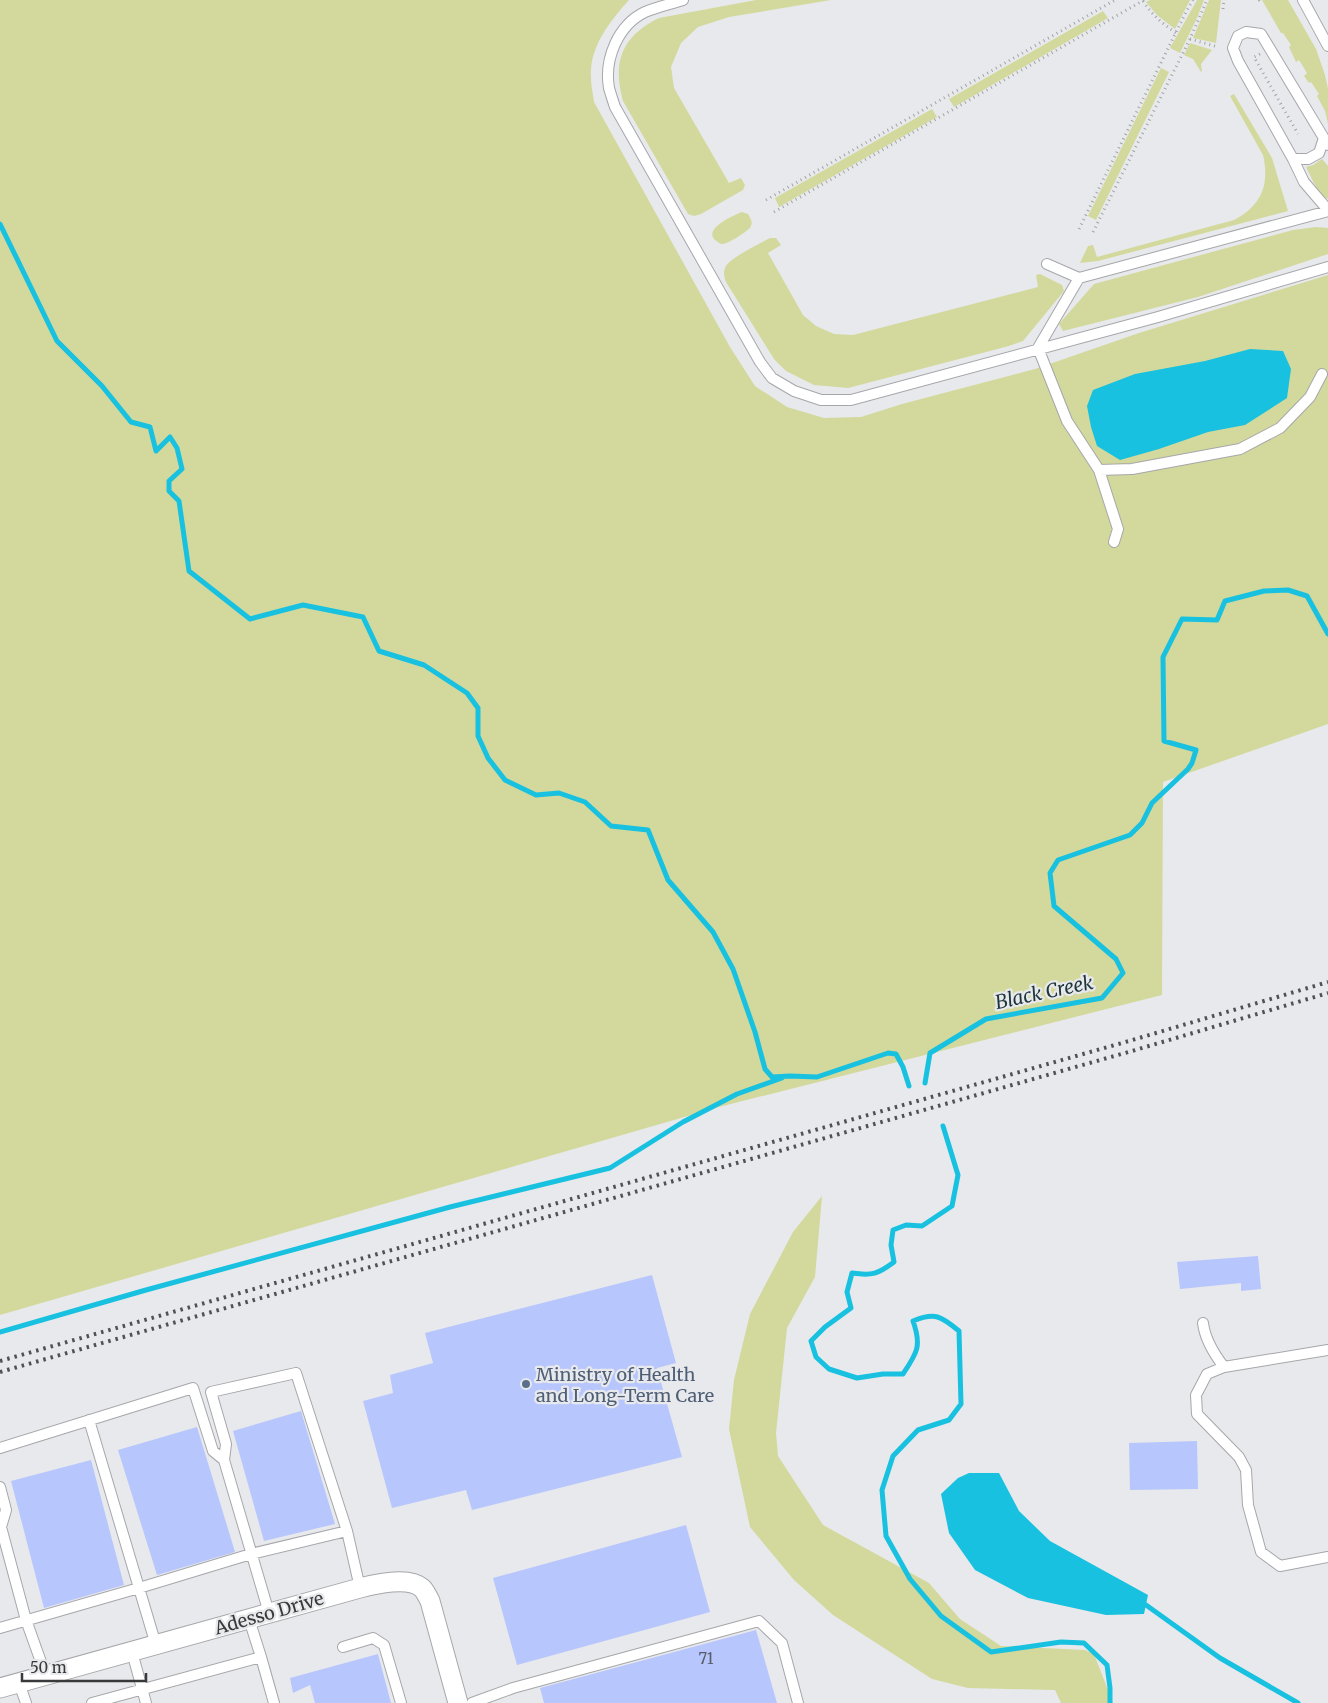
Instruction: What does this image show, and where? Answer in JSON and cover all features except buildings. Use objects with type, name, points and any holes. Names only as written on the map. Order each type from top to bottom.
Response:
[{"type":"street","name":"Adesso Drive","points":[[0,1688],[360,1588],[393,1582],[413,1583],[422,1588],[430,1601],[458,1703]]},
{"type":"lane","points":[[683,0],[645,12],[626,26],[612,50],[609,87],[615,107],[760,362],[772,378],[794,392],[821,400],[851,400],[1038,348],[1158,318],[1328,267]]},
{"type":"lane","points":[[1303,0],[1328,46]]},
{"type":"lane","points":[[1047,264],[1079,278],[1328,210],[1304,182],[1238,61],[1234,48],[1238,36],[1246,32],[1260,34],[1326,142],[1319,153],[1308,159],[1293,159]]},
{"type":"lane","points":[[1038,348],[1079,278]]},
{"type":"lane","points":[[1038,348],[1067,421],[1099,470],[1118,529],[1114,542]]},
{"type":"lane","points":[[1099,470],[1132,469],[1240,449],[1280,428],[1310,397],[1322,374]]},
{"type":"lane","points":[[1203,1324],[1204,1332],[1214,1355],[1224,1367]]},
{"type":"lane","points":[[1328,1350],[1224,1367],[1207,1374],[1196,1395],[1198,1414],[1239,1457],[1246,1470],[1248,1505],[1261,1552],[1280,1566],[1328,1557]]},
{"type":"lane","points":[[269,1613],[224,1460],[226,1444],[211,1392],[296,1373],[347,1531],[360,1588]]},
{"type":"lane","points":[[0,1448],[193,1388],[213,1450],[224,1460]]},
{"type":"lane","points":[[89,1420],[156,1645]]},
{"type":"lane","points":[[0,1487],[6,1510],[0,1527],[26,1620],[46,1676]]},
{"type":"lane","points":[[0,1628],[251,1554],[347,1531]]},
{"type":"lane","points":[[249,1619],[274,1703]]},
{"type":"lane","points":[[472,1703],[513,1688],[759,1621],[782,1643],[798,1703]]},
{"type":"lane","points":[[343,1647],[373,1638],[384,1645],[401,1703]]},
{"type":"lane","points":[[132,1652],[146,1703]]},
{"type":"lane","points":[[92,1703],[261,1658]]},
{"type":"lane","points":[[19,1683],[26,1703]]},
{"type":"path","points":[[766,200],[1115,0]]},
{"type":"path","points":[[774,212],[1143,0],[1150,12],[1176,33]]},
{"type":"path","points":[[1079,228],[1193,0]]},
{"type":"path","points":[[1093,232],[1190,39],[1207,0]]},
{"type":"path","points":[[1223,10],[1224,0]]},
{"type":"path","points":[[1190,39],[1218,47]]},
{"type":"green space","points":[[0,0],[629,0],[608,26],[593,56],[591,78],[594,102],[730,347],[755,386],[787,407],[824,418],[861,417],[902,404],[1035,369],[1139,333],[1328,275],[1328,724],[1163,782],[1162,995],[719,1107],[0,1315]]},
{"type":"green space","points":[[756,0],[831,0],[729,17],[698,27],[681,43],[671,67],[674,88],[729,183],[741,178],[745,185],[743,190],[701,214],[694,216],[688,214],[623,101],[619,74],[620,62],[628,42],[646,25],[659,18]]},
{"type":"green space","points":[[1150,0],[1190,0],[1175,29],[1157,15],[1146,2]]},
{"type":"green space","points":[[1197,0],[1204,0],[1180,53],[1170,48]]},
{"type":"green space","points":[[1209,0],[1221,0],[1216,43],[1193,38]]},
{"type":"green space","points":[[1262,0],[1288,0],[1316,49],[1328,89],[1328,124],[1325,111],[1317,96],[1319,94],[1311,82],[1309,83],[1304,76],[1307,73],[1299,60],[1296,62],[1289,47],[1291,45],[1283,33],[1281,33]]},
{"type":"green space","points":[[1103,11],[1108,18],[954,107],[949,99]]},
{"type":"green space","points":[[1190,43],[1212,50],[1201,64],[1201,72],[1193,59],[1184,55]]},
{"type":"green space","points":[[1161,68],[1169,72],[1096,220],[1088,216]]},
{"type":"green space","points":[[1234,94],[1272,158],[1288,211],[1098,261],[1080,263],[1088,246],[1093,245],[1097,257],[1234,220],[1251,208],[1261,194],[1264,185],[1265,166],[1263,155],[1230,96]]},
{"type":"green space","points":[[932,109],[937,117],[779,207],[775,198]]},
{"type":"green space","points":[[1322,159],[1328,166],[1328,199],[1318,190],[1306,167]]},
{"type":"green space","points":[[742,212],[748,214],[752,224],[746,231],[724,244],[714,239],[712,235],[717,226]]},
{"type":"green space","points":[[1316,227],[1328,228],[1328,254],[1198,297],[1063,331],[1059,324],[1094,284],[1293,230]]},
{"type":"green space","points":[[770,238],[776,238],[781,245],[768,253],[803,315],[816,326],[834,334],[853,335],[1038,287],[1036,275],[1040,274],[1062,285],[1064,291],[1023,341],[848,388],[814,385],[786,371],[774,359],[725,280],[724,270],[729,263],[739,255]]},
{"type":"green space","points":[[822,1196],[815,1277],[787,1328],[776,1433],[778,1456],[823,1525],[929,1583],[960,1619],[1001,1646],[1085,1650],[1094,1654],[1113,1703],[1061,1703],[1055,1690],[968,1688],[932,1679],[833,1615],[794,1580],[750,1527],[729,1429],[734,1380],[750,1314],[793,1232]]},
{"type":"water","points":[[1250,349],[1283,351],[1291,369],[1287,398],[1245,425],[1208,432],[1120,460],[1097,446],[1087,406],[1093,390],[1135,374],[1205,361]]},
{"type":"water","points":[[969,1473],[999,1473],[1019,1511],[1050,1541],[1148,1595],[1144,1614],[1106,1615],[1028,1598],[975,1570],[949,1533],[941,1494],[958,1478]]},
{"type":"waterway","points":[[0,224],[57,341],[102,386],[131,422],[150,427],[156,451],[170,437],[177,448],[182,469],[169,481],[169,491],[179,501],[189,571],[250,619],[303,605],[363,617],[379,651],[424,665],[467,693],[478,708],[478,736],[488,758],[505,780],[536,795],[559,793],[585,802],[611,826],[648,830],[668,880],[713,932],[733,969],[755,1032],[765,1069],[772,1077],[817,1077],[888,1053],[896,1054],[903,1067],[909,1086]]},
{"type":"waterway","name":"Black Creek","points":[[925,1083],[930,1053],[986,1019],[1102,998],[1123,973],[1116,959],[1054,906],[1050,873],[1058,860],[1130,835],[1142,823],[1152,803],[1192,763],[1196,750],[1164,741],[1163,657],[1182,619],[1217,620],[1225,601],[1264,591],[1288,590],[1307,596],[1328,634]]},
{"type":"waterway","points":[[0,1332],[450,1207],[610,1168],[683,1122],[737,1094],[782,1078]]},
{"type":"waterway","name":"Black Creek","points":[[943,1126],[958,1175],[952,1206],[922,1226],[906,1225],[893,1230],[891,1245],[894,1262],[874,1273],[852,1273],[847,1292],[851,1308],[825,1327],[811,1341],[816,1357],[829,1369],[857,1378],[883,1374],[903,1374],[917,1349],[917,1337],[913,1321],[932,1316],[937,1317],[959,1331],[961,1404],[949,1420],[918,1430],[893,1456],[882,1490],[886,1536],[910,1579],[941,1616],[991,1652],[1061,1642],[1084,1643],[1107,1665],[1110,1703]]},
{"type":"waterway","points":[[1146,1605],[1220,1658],[1298,1703]]},
{"type":"railway","points":[[0,1361],[1129,1041],[1328,982]]},
{"type":"railway","points":[[0,1372],[1132,1051],[1328,993]]},
{"type":"place","name":"Ministry of Health and Long-Term Care","points":[[526,1384]]}]
